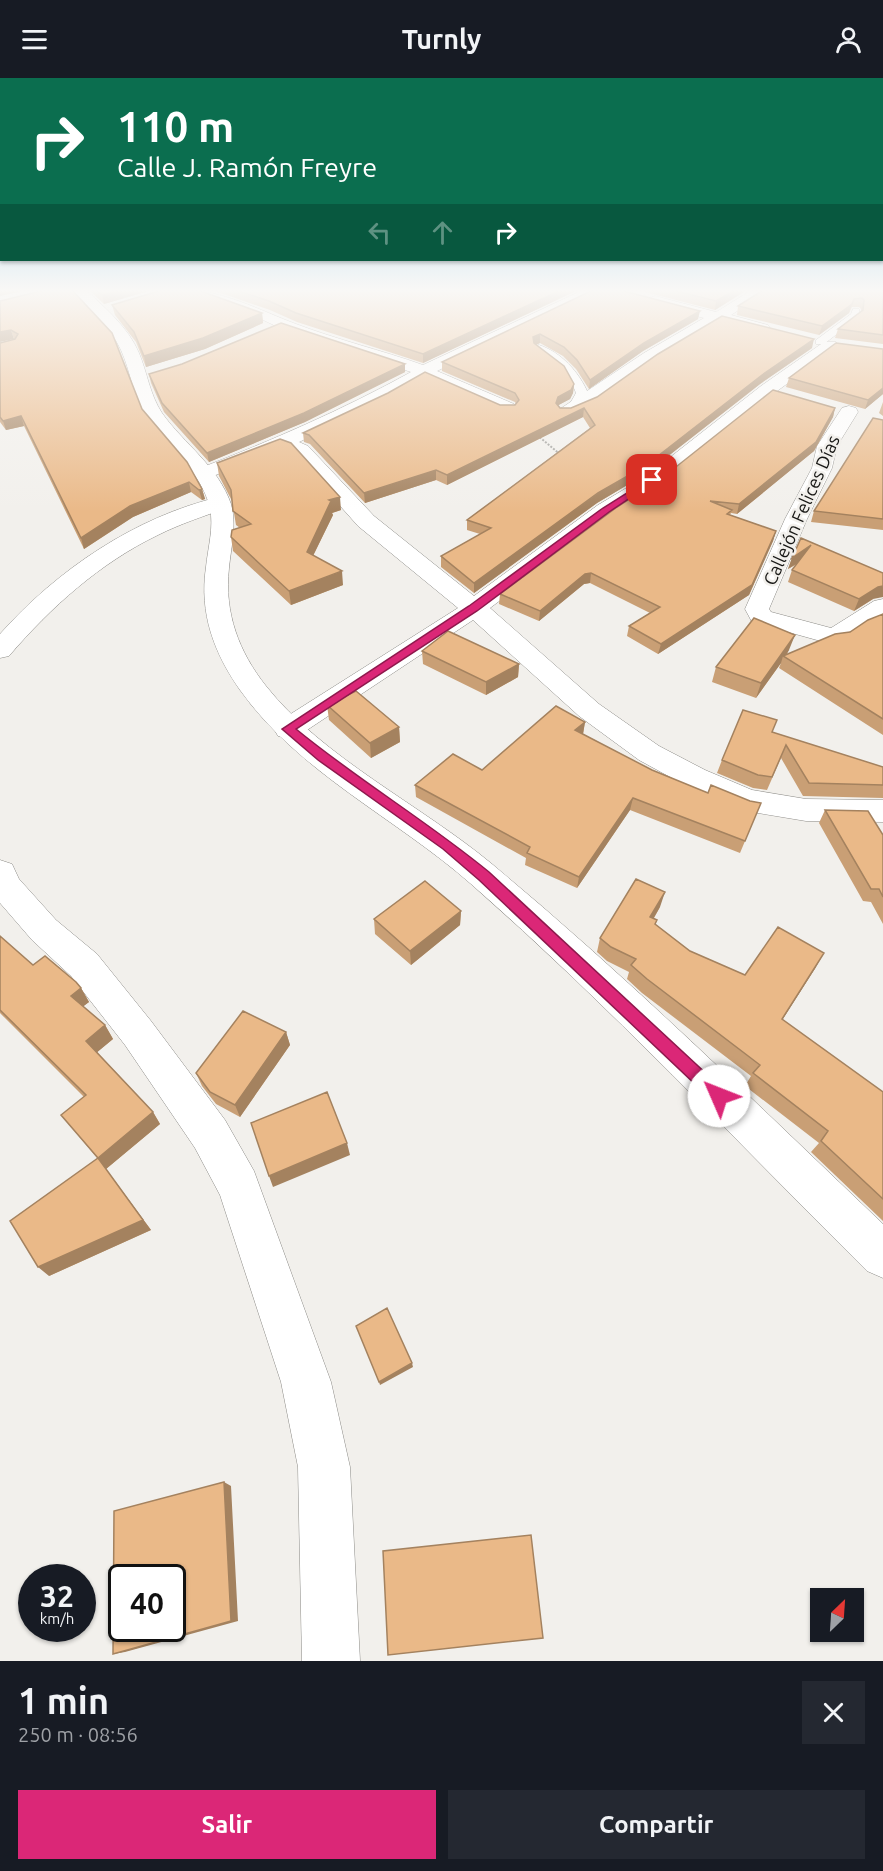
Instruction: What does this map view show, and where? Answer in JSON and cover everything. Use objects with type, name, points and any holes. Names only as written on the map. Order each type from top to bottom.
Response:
[{"type":"street","points":[[141,364],[149,375],[153,413],[205,473],[219,503],[224,535],[217,572],[216,606],[221,632],[231,657],[260,698],[288,729],[323,757],[447,845],[484,876],[670,1048],[883,1255]]},
{"type":"street","points":[[402,364],[507,408]]},
{"type":"street","points":[[205,473],[282,442],[381,396],[437,364]]},
{"type":"street","points":[[570,409],[593,397],[640,364]]},
{"type":"street","points":[[288,729],[473,609],[606,510],[652,480],[800,364]]},
{"type":"street","points":[[767,390],[789,396]]},
{"type":"street","name":"Callejón Felices Días","points":[[848,413],[831,439],[822,461],[822,468],[796,519],[757,609],[761,616],[775,622],[835,638],[883,606]]},
{"type":"street","points":[[282,442],[301,450],[366,520],[589,710],[650,753],[694,777],[746,800],[782,807],[883,812]]},
{"type":"street","points":[[0,650],[24,622],[69,584],[123,544],[169,521],[219,503]]},
{"type":"street","points":[[0,873],[6,887],[44,930],[84,965],[138,1033],[210,1134],[238,1186],[306,1382],[324,1467],[332,1661]]},
{"type":"lane","points":[[564,364],[578,379],[582,393],[570,409]]},
{"type":"path","points":[[507,408],[546,445],[567,460]]},
{"type":"building","points":[[0,364],[124,364],[142,409],[187,462],[202,489],[199,490],[189,482],[130,506],[81,538],[21,416],[3,421],[0,417]]},
{"type":"building","points":[[182,364],[405,364],[304,413],[207,453],[162,403],[149,374]]},
{"type":"building","points":[[446,364],[561,364],[574,384],[571,390],[558,397],[556,403],[560,408],[571,408],[597,397],[644,364],[778,364],[645,466],[598,493],[474,583],[441,556],[491,528],[467,520],[595,425],[584,408],[447,475],[436,470],[364,493],[309,435],[303,433],[388,393],[425,372],[500,405],[515,405],[519,400],[515,393]]},
{"type":"building","points":[[580,364],[614,364],[590,380]]},
{"type":"building","points":[[808,364],[883,364],[883,388],[868,400],[789,378]]},
{"type":"building","points":[[773,390],[835,408],[816,442],[739,504],[710,501],[732,510],[727,514],[776,531],[752,585],[661,644],[629,626],[660,607],[591,573],[585,574],[540,611],[500,594],[617,507],[662,478]]},
{"type":"building","points":[[873,418],[883,420],[883,519],[814,511]]},
{"type":"building","points":[[280,439],[291,443],[340,497],[329,500],[331,501],[307,552],[342,571],[289,591],[231,537],[232,530],[251,524],[233,511],[231,490],[217,463]]},
{"type":"building","points":[[801,538],[883,573],[883,586],[859,599],[792,570],[811,545],[792,558]]},
{"type":"building","points":[[883,614],[883,719],[783,656],[835,634],[850,632],[868,620]]},
{"type":"building","points":[[754,618],[795,635],[761,683],[716,667]]},
{"type":"building","points":[[448,631],[519,664],[486,682],[422,651]]},
{"type":"building","points":[[356,691],[399,727],[370,743],[327,705]]},
{"type":"building","points":[[556,706],[585,722],[575,730],[652,770],[708,793],[711,785],[750,801],[761,803],[745,841],[633,798],[579,877],[527,853],[530,847],[415,785],[453,754],[482,770]]},
{"type":"building","points":[[743,710],[777,720],[772,732],[883,767],[883,785],[809,783],[786,745],[772,777],[758,775],[722,760]]},
{"type":"building","points":[[825,810],[868,811],[883,835],[883,897],[879,889],[871,889]]},
{"type":"building","points":[[636,879],[665,892],[650,917],[657,920],[655,924],[690,951],[745,975],[778,927],[824,953],[782,1019],[883,1092],[883,1199],[821,1141],[828,1131],[753,1073],[760,1065],[647,979],[631,965],[636,959],[611,947],[600,938]]},
{"type":"building","points":[[425,881],[461,911],[410,951],[374,919]]},
{"type":"building","points":[[0,936],[33,965],[45,956],[76,982],[81,988],[71,996],[105,1025],[86,1041],[153,1112],[98,1158],[61,1115],[86,1095],[0,1010]]},
{"type":"building","points":[[243,1011],[286,1032],[235,1105],[210,1092],[196,1073]]},
{"type":"building","points":[[327,1092],[347,1143],[269,1176],[251,1123]]},
{"type":"building","points":[[98,1158],[143,1220],[38,1267],[10,1221]]},
{"type":"building","points":[[387,1308],[412,1363],[379,1382],[356,1326]]},
{"type":"building","points":[[224,1482],[231,1621],[186,1634],[186,1564],[114,1564],[114,1511]]},
{"type":"building","points":[[531,1535],[543,1638],[388,1655],[383,1551]]},
{"type":"building","points":[[113,1642],[156,1642],[113,1654]]},
{"type":"route","points":[[652,480],[606,510],[473,609],[288,729],[323,757],[447,845],[484,876],[719,1096]]}]
